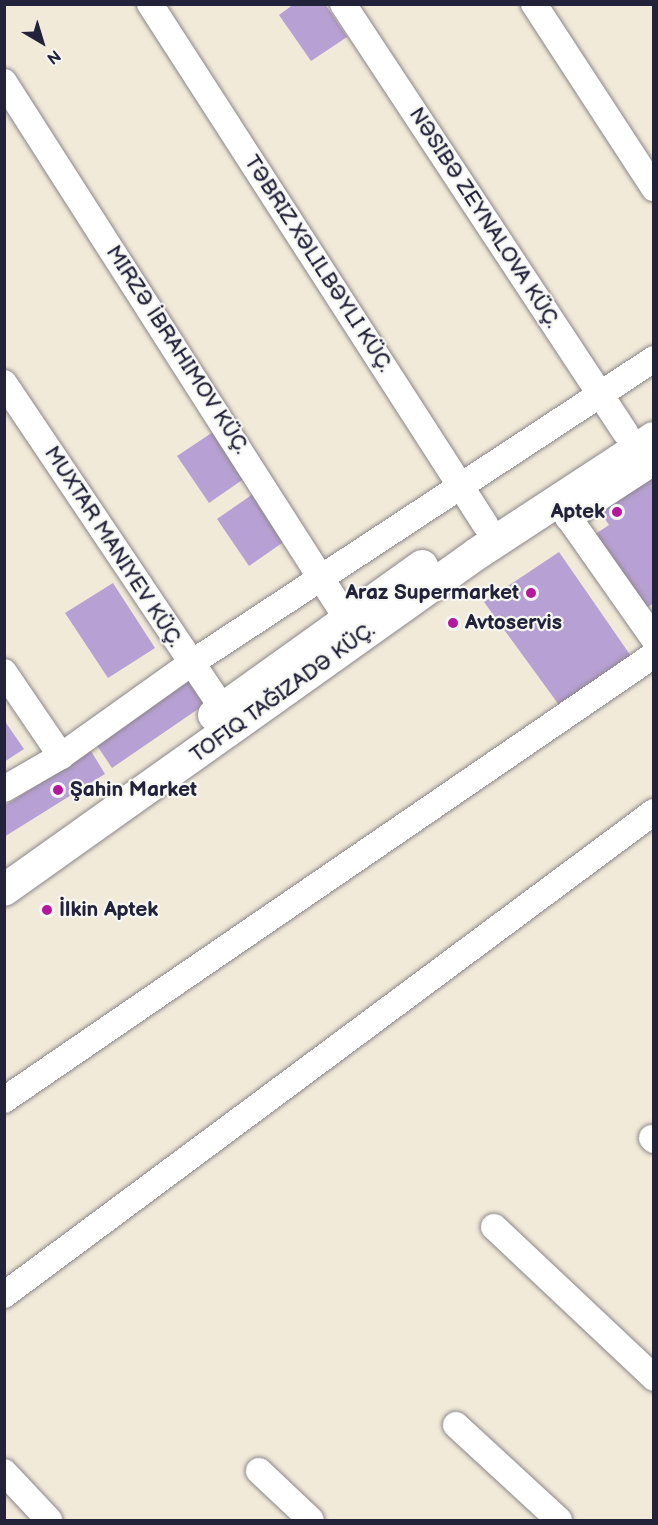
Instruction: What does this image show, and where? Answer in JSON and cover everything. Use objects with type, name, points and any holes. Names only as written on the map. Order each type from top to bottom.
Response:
[{"type":"main road","points":[[4,865],[223,709],[354,628],[562,509],[639,435],[654,414]]},
{"type":"main road","points":[[4,890],[354,628],[485,524],[639,435]]},
{"type":"street","name":"TƏBRIZ XƏLILBƏYLI KÜÇ.","points":[[150,4],[485,524]]},
{"type":"street","name":"NƏSIBƏ ZEYNALOVA KÜÇ.","points":[[343,4],[601,395],[639,435]]},
{"type":"street","points":[[534,4],[654,188]]},
{"type":"street","name":"MIRZƏ İBRAHIMOV KÜÇ.","points":[[4,82],[354,628]]},
{"type":"street","points":[[4,789],[61,756],[190,664],[654,359]]},
{"type":"street","name":"MUXTAR MANIYEV KÜÇ.","points":[[4,383],[190,664],[223,709]]},
{"type":"street","points":[[654,462],[562,509],[654,639]]},
{"type":"street","points":[[4,1100],[654,655]]},
{"type":"street","points":[[4,672],[61,756]]},
{"type":"street","points":[[4,1295],[654,812]]},
{"type":"street","points":[[494,1227],[654,1378]]},
{"type":"street","points":[[456,1425],[559,1521]]},
{"type":"street","points":[[259,1471],[311,1521]]},
{"type":"street","points":[[4,1472],[41,1518]]},
{"type":"building","points":[[294,4],[325,4],[347,37],[311,61],[279,15]]},
{"type":"building","points":[[213,432],[245,478],[209,503],[177,456]]},
{"type":"building","points":[[654,474],[654,603],[643,610],[594,535],[609,525],[599,510]]},
{"type":"building","points":[[253,494],[285,541],[249,566],[217,519]]},
{"type":"building","points":[[559,552],[633,659],[559,705],[484,602]]},
{"type":"building","points":[[113,583],[155,648],[108,678],[65,613]]},
{"type":"building","points":[[188,681],[204,705],[112,768],[96,744]]},
{"type":"building","points":[[4,720],[24,749],[4,762]]},
{"type":"building","points":[[91,751],[105,774],[4,837],[4,806]]},
{"type":"place","name":"Aptek","points":[[617,512]]},
{"type":"place","name":"Araz Supermarket","points":[[531,593]]},
{"type":"place","name":"Avtoservis","points":[[453,623]]},
{"type":"place","name":"Şahin Market","points":[[58,790]]},
{"type":"place","name":"İlkin Aptek","points":[[47,910]]}]
